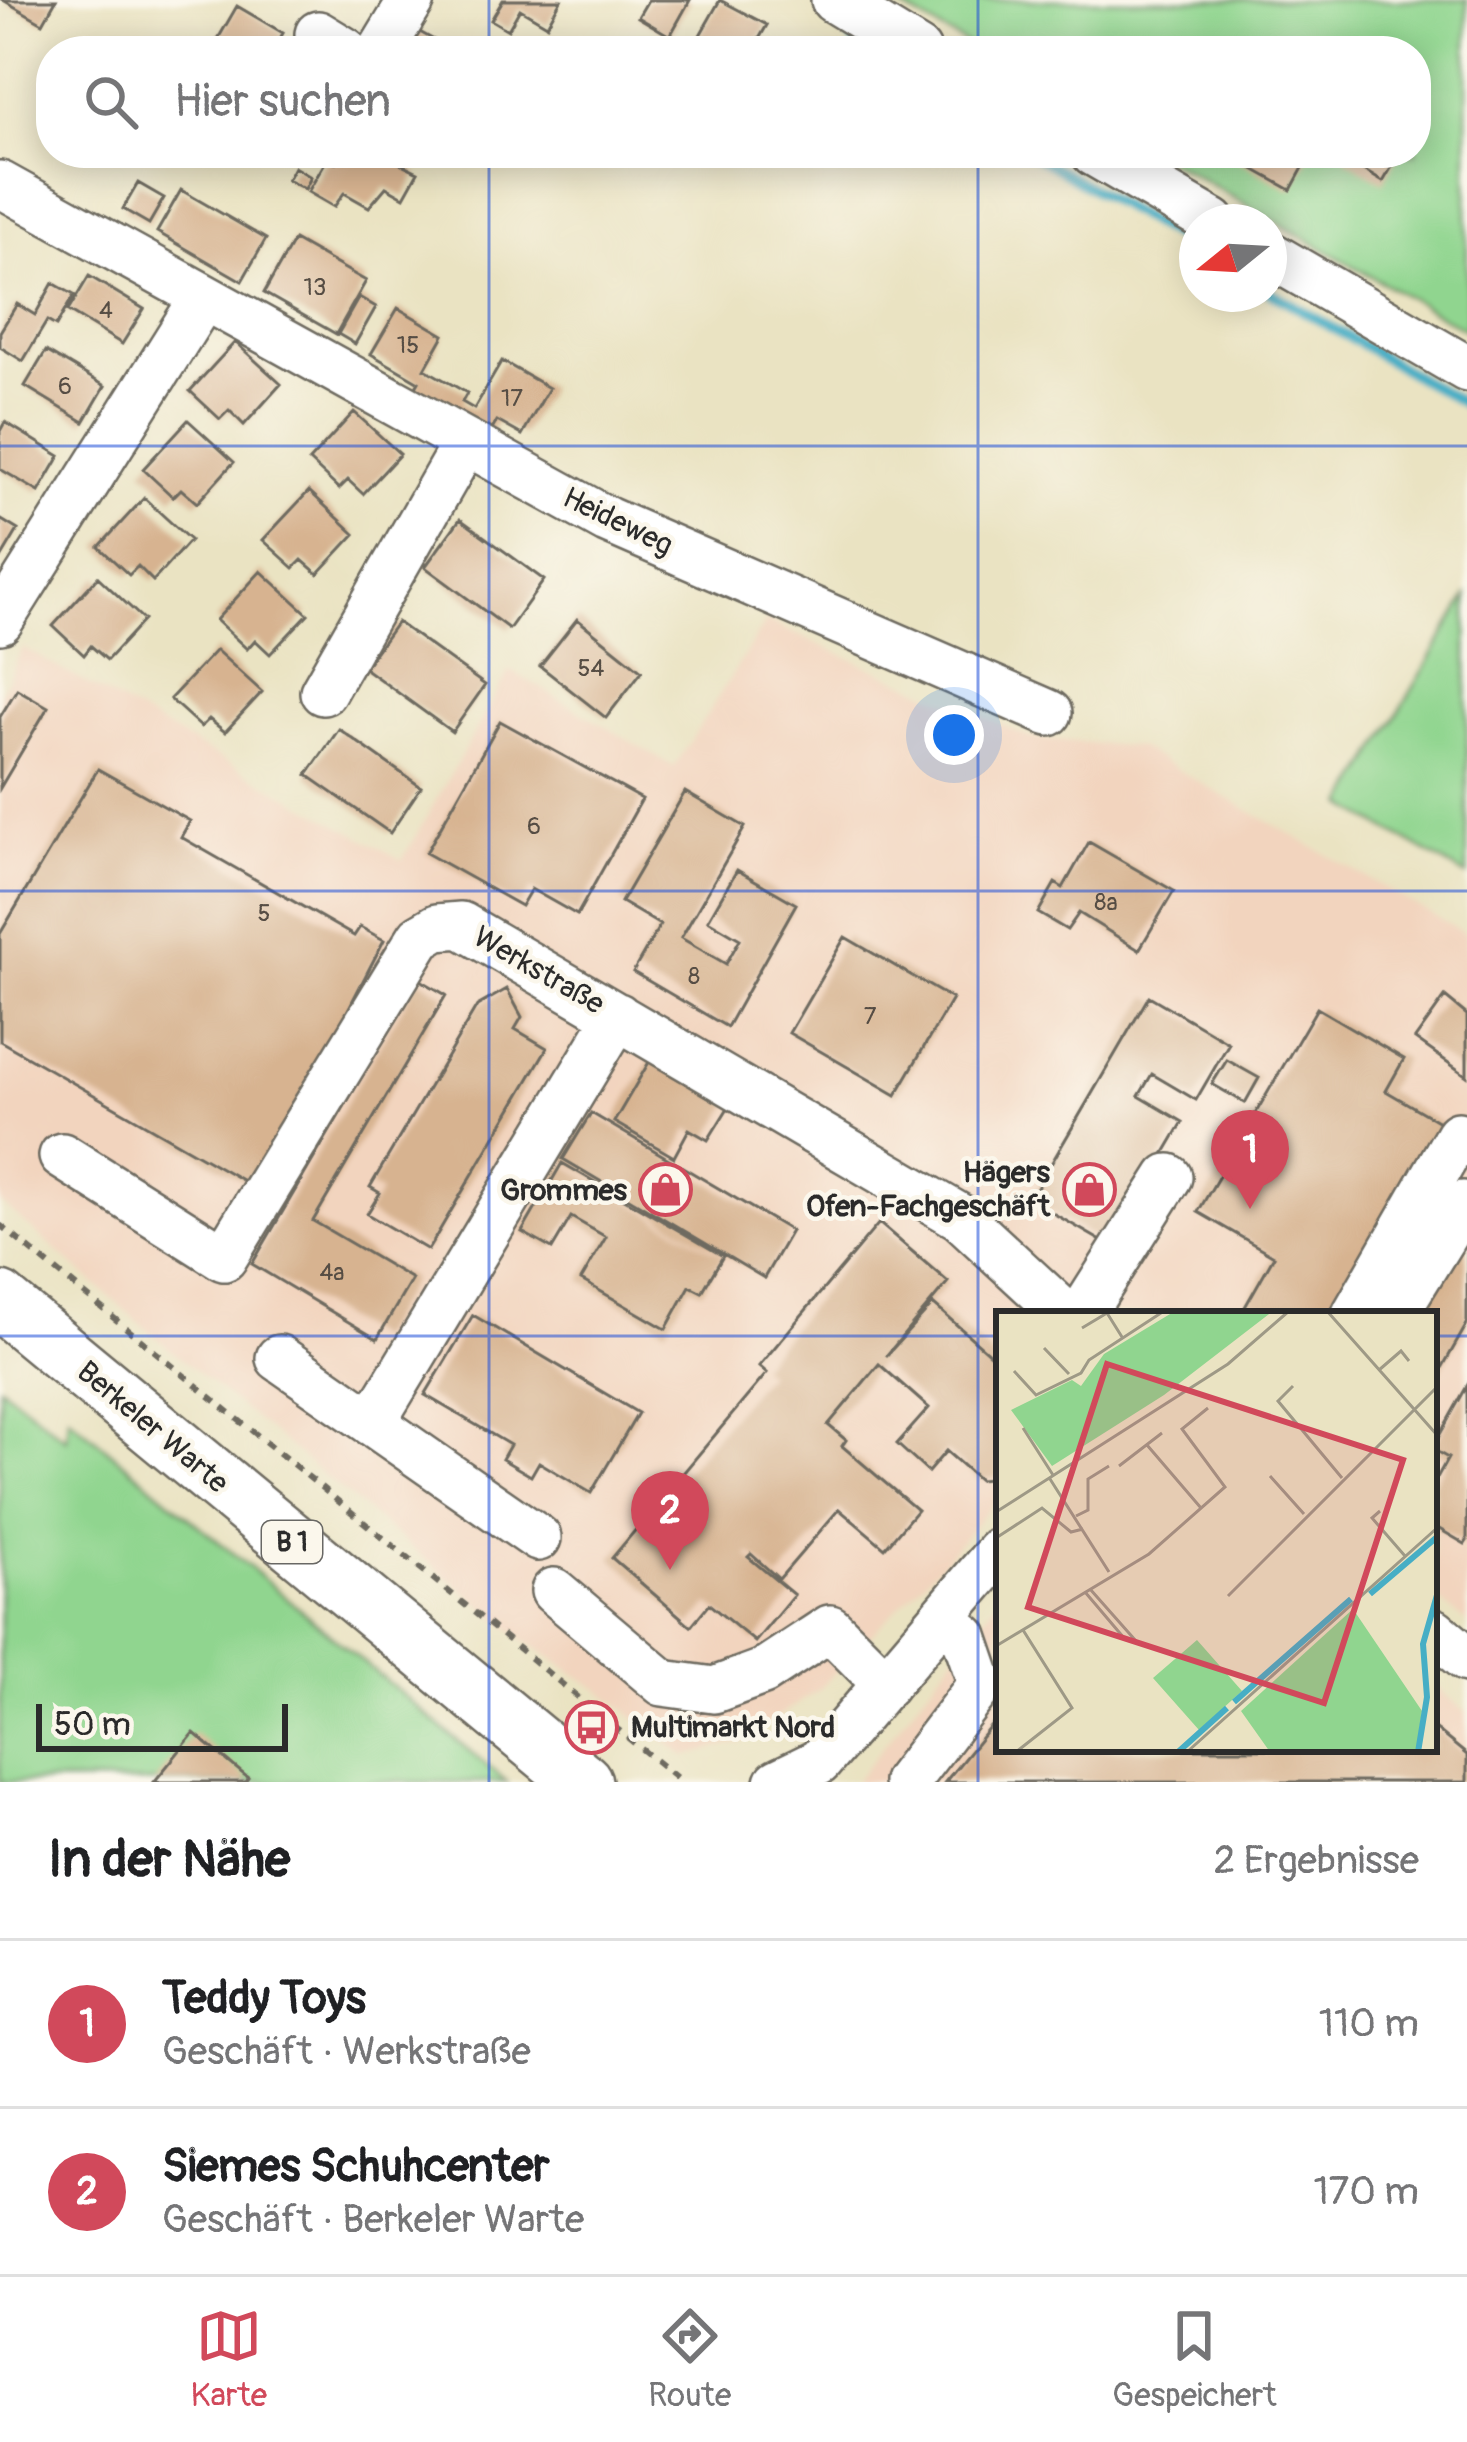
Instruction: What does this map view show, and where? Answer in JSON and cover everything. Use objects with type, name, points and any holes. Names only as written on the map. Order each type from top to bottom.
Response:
[{"type":"main road","name":"Berkeler Warte","points":[[0,1301],[583,1782]]},
{"type":"street","points":[[390,36],[412,0]]},
{"type":"street","points":[[834,0],[893,36]]},
{"type":"street","points":[[1120,168],[1182,204]]},
{"type":"street","name":"Heideweg","points":[[0,184],[607,520],[1049,713]]},
{"type":"street","points":[[1287,264],[1467,369]]},
{"type":"street","points":[[0,621],[203,298]]},
{"type":"street","points":[[323,692],[466,442]]},
{"type":"street","name":"Werkstraße","points":[[62,1156],[224,1258],[420,937],[437,927],[461,925],[960,1217],[1062,1311]]},
{"type":"street","points":[[372,1423],[618,1016]]},
{"type":"street","points":[[1357,1311],[1458,1135]]},
{"type":"street","points":[[1084,1311],[1169,1177]]},
{"type":"street","points":[[1397,1311],[1463,1204]]},
{"type":"street","points":[[278,1358],[538,1538]]},
{"type":"street","points":[[778,1782],[816,1772],[996,1555]]},
{"type":"street","points":[[554,1591],[663,1683],[714,1690],[763,1672],[830,1628],[886,1684]]},
{"type":"street","points":[[906,1782],[981,1684],[965,1637],[942,1619]]},
{"type":"street","points":[[1437,1633],[1467,1659]]},
{"type":"path","points":[[0,1225],[682,1782]]},
{"type":"shaded area","points":[[766,621],[1031,738],[1138,747],[1467,935],[1467,1623],[1437,1598],[1437,1311],[996,1311],[996,1500],[819,1689],[742,1742],[686,1756],[519,1636],[171,1350],[0,1202],[0,695],[23,648],[402,860],[510,670],[674,767]]},
{"type":"shaded area","points":[[996,1602],[996,1752],[1437,1752],[1437,1688],[1467,1713],[1467,1782],[855,1782]]},
{"type":"green space","points":[[909,0],[1467,0],[1467,331],[1287,228],[1287,204],[1245,204],[1182,168],[1431,168],[1431,36],[952,36],[903,8]]},
{"type":"green space","points":[[1467,596],[1467,876],[1345,805]]},
{"type":"green space","points":[[0,1386],[66,1439],[68,1416],[507,1782],[0,1782]]},
{"type":"building","points":[[3,0],[56,0],[43,23]]},
{"type":"building","points":[[503,0],[561,0],[547,25],[520,9],[508,30],[491,20]]},
{"type":"building","points":[[648,0],[690,0],[670,36],[638,17]]},
{"type":"building","points":[[720,0],[767,25],[761,36],[700,36]]},
{"type":"building","points":[[237,6],[283,33],[281,36],[220,36]]},
{"type":"building","points":[[293,168],[311,177],[305,189],[287,180]]},
{"type":"building","points":[[322,168],[410,168],[418,172],[404,197],[386,187],[369,207],[344,193],[334,207],[308,192]]},
{"type":"building","points":[[1252,168],[1303,168],[1291,190]]},
{"type":"building","points":[[1360,168],[1391,168],[1383,182]]},
{"type":"building","points":[[138,183],[164,198],[149,224],[123,209]]},
{"type":"building","points":[[181,190],[266,239],[242,281],[157,232]]},
{"type":"building","points":[[294,240],[366,281],[336,334],[264,293]]},
{"type":"building","points":[[89,276],[144,309],[122,344],[68,311]]},
{"type":"building","points":[[53,283],[74,295],[56,326],[47,321],[23,361],[0,347],[0,332],[17,304],[35,315]]},
{"type":"building","points":[[359,297],[376,307],[355,344],[338,334]]},
{"type":"building","points":[[398,308],[444,335],[425,369],[467,393],[462,402],[474,409],[502,361],[549,388],[522,435],[497,421],[489,435],[414,391],[419,382],[371,354]]},
{"type":"building","points":[[235,342],[281,384],[244,425],[229,410],[220,419],[190,391]]},
{"type":"building","points":[[46,351],[105,386],[84,422],[25,386]]},
{"type":"building","points":[[354,412],[400,454],[363,494],[348,480],[339,489],[309,461]]},
{"type":"building","points":[[188,420],[234,462],[197,503],[181,489],[173,497],[143,469]]},
{"type":"building","points":[[5,422],[60,456],[39,492],[0,469],[0,431]]},
{"type":"building","points":[[309,491],[355,534],[318,574],[302,560],[294,568],[263,540]]},
{"type":"building","points":[[144,498],[190,540],[153,581],[138,566],[129,575],[99,547]]},
{"type":"building","points":[[0,519],[18,530],[0,560]]},
{"type":"building","points":[[460,519],[544,580],[509,629],[425,567]]},
{"type":"building","points":[[261,571],[308,614],[270,654],[255,640],[247,649],[216,620]]},
{"type":"building","points":[[98,577],[144,620],[107,660],[91,646],[84,655],[53,626]]},
{"type":"building","points":[[577,619],[642,671],[606,718],[540,666]]},
{"type":"building","points":[[397,622],[485,685],[452,732],[364,668]]},
{"type":"building","points":[[216,650],[262,692],[225,732],[209,719],[201,727],[170,699]]},
{"type":"building","points":[[17,689],[48,707],[0,788],[0,717]]},
{"type":"building","points":[[500,721],[642,799],[577,915],[531,889],[521,906],[426,853]]},
{"type":"building","points":[[339,729],[421,787],[390,833],[307,775]]},
{"type":"building","points":[[98,769],[190,821],[181,837],[354,936],[360,927],[384,940],[256,1188],[0,1041],[0,934]]},
{"type":"building","points":[[685,792],[745,827],[681,938],[726,964],[740,939],[708,920],[737,870],[796,904],[727,1027],[633,972],[660,925],[621,902]]},
{"type":"building","points":[[1089,842],[1174,891],[1139,950],[1079,913],[1067,930],[1038,913],[1055,883],[1063,888]]},
{"type":"building","points":[[845,937],[952,999],[896,1095],[789,1033]]},
{"type":"building","points":[[419,979],[446,995],[313,1221],[412,1279],[377,1339],[252,1264]]},
{"type":"building","points":[[507,989],[522,1017],[515,1029],[547,1048],[428,1250],[367,1214],[380,1193],[370,1187],[477,1006]]},
{"type":"building","points":[[1149,996],[1229,1043],[1196,1100],[1152,1074],[1139,1096],[1183,1122],[1110,1246],[1030,1200]]},
{"type":"building","points":[[1445,997],[1467,1015],[1467,1076],[1415,1039]]},
{"type":"building","points":[[1317,1008],[1404,1059],[1386,1091],[1446,1126],[1338,1311],[1243,1311],[1274,1256],[1198,1212]]},
{"type":"building","points":[[652,1057],[731,1103],[708,1140],[689,1129],[674,1157],[614,1122]]},
{"type":"building","points":[[1227,1060],[1259,1078],[1245,1103],[1212,1084]]},
{"type":"building","points":[[591,1113],[791,1231],[764,1278],[563,1159]]},
{"type":"building","points":[[562,1163],[723,1256],[702,1292],[690,1286],[666,1329],[581,1280],[606,1237],[571,1217],[552,1249],[522,1232]]},
{"type":"building","points":[[1467,1217],[1467,1324],[1437,1377],[1437,1311],[1414,1311]]},
{"type":"building","points":[[879,1223],[948,1282],[886,1356],[933,1304],[996,1359],[996,1478],[979,1480],[946,1451],[928,1472],[897,1444],[929,1408],[879,1364],[828,1425],[846,1440],[842,1446],[917,1510],[885,1548],[839,1509],[779,1579],[751,1554],[748,1557],[794,1595],[755,1642],[709,1604],[691,1626],[612,1558],[767,1373],[759,1366]]},
{"type":"building","points":[[473,1315],[638,1413],[591,1493],[539,1462],[531,1476],[502,1459],[510,1445],[425,1395]]},
{"type":"building","points":[[1467,1386],[1465,1544],[1437,1528],[1437,1478],[1448,1458],[1437,1452],[1437,1440]]},
{"type":"building","points":[[996,1720],[996,1752],[1437,1752],[1437,1730],[1467,1755],[1467,1782],[945,1782]]},
{"type":"building","points":[[194,1733],[248,1778],[245,1782],[154,1782]]},
{"type":"waterway","points":[[1056,168],[1179,240]]},
{"type":"waterway","points":[[1287,301],[1467,406]]},
{"type":"place","name":"Hägers Ofen-Fachgeschäft","points":[[1089,1189]]},
{"type":"place","name":"Grommes","points":[[666,1190]]},
{"type":"place","name":"Teddy Toys","points":[[1250,1209]]},
{"type":"place","name":"Siemes Schuhcenter","points":[[670,1570]]},
{"type":"place","name":"Multimarkt Nord","points":[[592,1727]]}]
